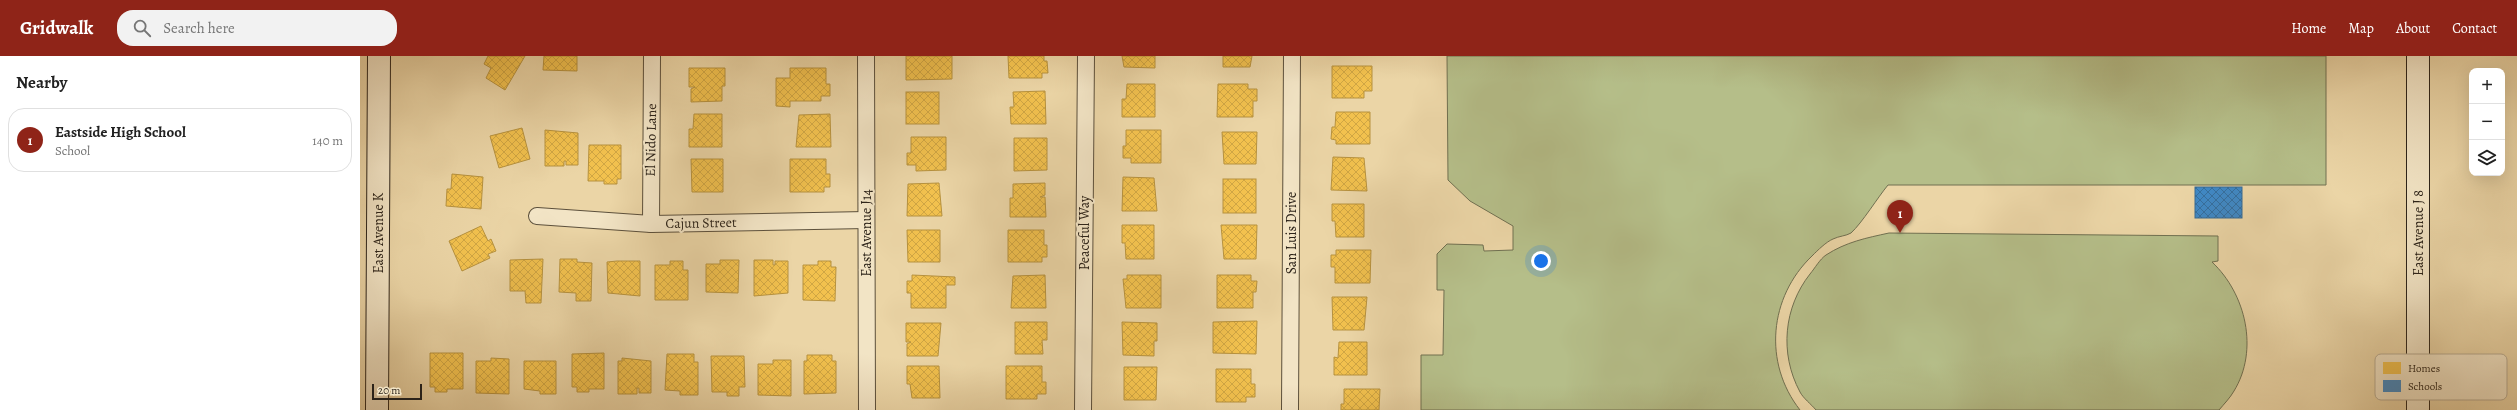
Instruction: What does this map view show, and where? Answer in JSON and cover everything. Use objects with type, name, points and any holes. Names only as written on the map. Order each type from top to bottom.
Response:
[{"type":"main road","name":"East Avenue K","points":[[377,410],[379,56]]},
{"type":"main road","name":"East Avenue J 8","points":[[2418,56],[2418,354]]},
{"type":"street","name":"El Nido Lane","points":[[651,224],[652,56]]},
{"type":"street","name":"East Avenue J14","points":[[866,56],[867,410]]},
{"type":"street","name":"Peaceful Way","points":[[1083,410],[1086,56]]},
{"type":"street","name":"San Luis Drive","points":[[1290,410],[1292,56]]},
{"type":"street","name":"Cajun Street","points":[[537,216],[651,224],[866,220]]},
{"type":"green space","points":[[1447,56],[2326,56],[2326,185],[1888,185],[1855,229],[1849,234],[1830,240],[1819,249],[1798,272],[1787,291],[1780,310],[1776,331],[1776,351],[1780,372],[1788,392],[1800,410],[1421,410],[1421,355],[1443,355],[1444,290],[1437,290],[1437,254],[1447,244],[1483,245],[1484,251],[1513,250],[1513,226],[1470,201],[1448,180]]},
{"type":"green space","points":[[1889,233],[2218,236],[2218,261],[2212,262],[2224,275],[2233,290],[2245,323],[2247,341],[2246,358],[2242,375],[2229,399],[2219,410],[1816,410],[1800,392],[1793,377],[1789,362],[1787,331],[1795,301],[1801,287],[1826,255],[1849,244]]},
{"type":"building: Homes","points":[[488,56],[525,56],[505,90],[486,78],[491,68],[484,64]]},
{"type":"building: Homes","points":[[544,56],[577,56],[577,71],[543,70]]},
{"type":"building: Homes","points":[[906,56],[952,56],[952,79],[906,80]]},
{"type":"building: Homes","points":[[1008,56],[1044,56],[1044,61],[1047,61],[1048,73],[1042,73],[1042,78],[1009,78]]},
{"type":"building: Homes","points":[[1122,56],[1155,56],[1155,68],[1124,67]]},
{"type":"building: Homes","points":[[1223,56],[1252,56],[1250,67],[1223,67]]},
{"type":"building: Homes","points":[[1332,66],[1372,66],[1372,91],[1364,91],[1364,98],[1332,98]]},
{"type":"building: Homes","points":[[689,68],[725,68],[725,86],[722,86],[722,101],[691,102],[691,89],[695,87],[689,87]]},
{"type":"building: Homes","points":[[790,68],[826,68],[826,84],[830,84],[830,96],[821,96],[821,101],[790,101],[790,107],[776,106],[776,78],[790,78]]},
{"type":"building: Homes","points":[[1127,84],[1155,84],[1155,117],[1122,117],[1122,99],[1126,99]]},
{"type":"building: Homes","points":[[1218,84],[1248,84],[1248,89],[1257,89],[1257,101],[1253,101],[1253,117],[1217,117]]},
{"type":"building: Homes","points":[[1045,91],[1046,124],[1011,124],[1010,107],[1014,107],[1013,92]]},
{"type":"building: Homes","points":[[906,92],[939,92],[939,124],[906,124]]},
{"type":"building: Homes","points":[[1336,112],[1370,112],[1370,144],[1336,144],[1336,140],[1331,139],[1332,127],[1335,127]]},
{"type":"building: Homes","points":[[694,114],[722,114],[722,147],[689,147],[689,129],[693,129]]},
{"type":"building: Homes","points":[[830,114],[831,147],[796,147],[799,115]]},
{"type":"building: Homes","points":[[522,128],[530,159],[499,168],[490,136]]},
{"type":"building: Homes","points":[[545,130],[578,133],[578,165],[566,165],[566,161],[564,161],[564,166],[545,166]]},
{"type":"building: Homes","points":[[1126,130],[1161,130],[1161,163],[1131,163],[1131,158],[1123,158],[1123,146],[1126,146]]},
{"type":"building: Homes","points":[[1222,132],[1257,132],[1256,164],[1224,164]]},
{"type":"building: Homes","points":[[911,137],[946,137],[946,170],[916,171],[916,165],[907,165],[907,153],[911,153]]},
{"type":"building: Homes","points":[[1014,138],[1047,138],[1047,170],[1014,171]]},
{"type":"building: Homes","points":[[589,145],[621,145],[621,179],[617,179],[617,184],[604,184],[604,181],[588,181]]},
{"type":"building: Homes","points":[[1333,157],[1364,158],[1367,191],[1331,190]]},
{"type":"building: Homes","points":[[691,159],[723,159],[723,192],[692,192]]},
{"type":"building: Homes","points":[[790,159],[826,159],[826,174],[830,174],[830,187],[824,187],[824,192],[790,192]]},
{"type":"building: Homes","points":[[452,174],[483,177],[481,209],[446,206],[447,189],[451,189]]},
{"type":"building: Homes","points":[[1123,177],[1154,178],[1157,211],[1122,211]]},
{"type":"building: Homes","points":[[1223,179],[1256,179],[1256,213],[1223,213]]},
{"type":"building: Homes","points":[[939,183],[942,216],[907,216],[908,184]]},
{"type":"building: Homes","points":[[1045,183],[1045,195],[1040,197],[1045,197],[1046,217],[1010,217],[1010,198],[1013,198],[1013,184]]},
{"type":"building: Homes","points":[[1332,204],[1364,204],[1364,237],[1336,237],[1335,221],[1332,221]]},
{"type":"building: Homes","points":[[1122,225],[1154,225],[1154,259],[1126,259],[1125,243],[1122,243]]},
{"type":"building: Homes","points":[[1221,225],[1257,225],[1256,259],[1224,259]]},
{"type":"building: Homes","points":[[481,226],[488,241],[491,239],[496,251],[488,254],[490,258],[462,271],[449,241]]},
{"type":"building: Homes","points":[[907,230],[940,230],[940,262],[908,262]]},
{"type":"building: Homes","points":[[1008,230],[1044,230],[1044,245],[1047,245],[1047,257],[1042,257],[1042,262],[1008,262]]},
{"type":"building: Homes","points":[[1336,250],[1371,250],[1370,283],[1335,283],[1335,267],[1331,267],[1331,255],[1336,255]]},
{"type":"building: Homes","points":[[543,259],[541,303],[526,303],[525,291],[510,291],[510,260]]},
{"type":"building: Homes","points":[[560,259],[577,259],[577,262],[592,263],[591,301],[576,301],[576,293],[559,292]]},
{"type":"building: Homes","points":[[720,260],[739,260],[738,293],[706,292],[706,264],[720,264]]},
{"type":"building: Homes","points":[[754,260],[773,260],[773,265],[775,265],[775,261],[788,261],[788,293],[754,296]]},
{"type":"building: Homes","points":[[640,261],[640,296],[608,293],[607,262]]},
{"type":"building: Homes","points":[[670,261],[683,261],[683,270],[688,270],[688,300],[655,300],[655,265],[670,265]]},
{"type":"building: Homes","points":[[818,261],[831,261],[831,267],[836,267],[835,301],[803,300],[803,265],[818,265]]},
{"type":"building: Homes","points":[[912,275],[955,277],[955,285],[946,285],[946,308],[911,308],[911,293],[907,293],[907,281],[912,281]]},
{"type":"building: Homes","points":[[1045,275],[1046,308],[1011,308],[1013,276]]},
{"type":"building: Homes","points":[[1127,275],[1161,275],[1161,308],[1126,308],[1123,279],[1127,279]]},
{"type":"building: Homes","points":[[1217,275],[1251,275],[1251,281],[1257,281],[1256,292],[1253,292],[1253,308],[1217,308]]},
{"type":"building: Homes","points":[[1332,297],[1367,297],[1364,330],[1333,330]]},
{"type":"building: Homes","points":[[1257,321],[1256,354],[1213,353],[1213,322]]},
{"type":"building: Homes","points":[[1015,322],[1047,322],[1047,340],[1042,340],[1043,354],[1015,354]]},
{"type":"building: Homes","points":[[1122,322],[1157,323],[1157,341],[1154,341],[1154,356],[1123,355]]},
{"type":"building: Homes","points":[[906,323],[941,323],[938,356],[907,356],[907,344],[911,342],[906,342]]},
{"type":"building: Homes","points":[[1339,342],[1367,342],[1367,375],[1334,375],[1334,357],[1338,358]]},
{"type":"building: Homes","points":[[430,353],[463,353],[463,389],[447,389],[447,392],[435,392],[435,387],[430,387]]},
{"type":"building: Homes","points":[[604,353],[604,389],[589,389],[589,392],[577,392],[577,387],[572,387],[572,354]]},
{"type":"building: Homes","points":[[667,354],[694,354],[694,362],[698,362],[698,395],[680,395],[680,391],[665,390]]},
{"type":"building: Homes","points":[[807,355],[832,355],[832,361],[836,361],[836,393],[804,394],[804,361],[807,361]]},
{"type":"building: Homes","points":[[711,356],[744,356],[745,387],[739,387],[739,396],[727,396],[727,392],[712,392]]},
{"type":"building: Homes","points":[[491,358],[509,359],[509,394],[476,393],[476,361],[491,361]]},
{"type":"building: Homes","points":[[622,358],[651,361],[651,393],[639,393],[639,388],[637,388],[637,394],[618,394],[618,361],[622,361]]},
{"type":"building: Homes","points":[[773,360],[791,360],[791,396],[758,395],[758,364],[773,364]]},
{"type":"building: Homes","points":[[524,361],[556,361],[556,394],[540,394],[540,391],[524,389]]},
{"type":"building: Homes","points":[[907,366],[939,366],[940,398],[912,398],[910,384],[907,384]]},
{"type":"building: Homes","points":[[1006,366],[1042,366],[1042,382],[1046,382],[1046,394],[1037,394],[1037,399],[1006,399]]},
{"type":"building: Homes","points":[[1124,367],[1157,367],[1156,400],[1124,400]]},
{"type":"building: Homes","points":[[1216,369],[1251,369],[1251,384],[1255,384],[1255,397],[1246,397],[1246,402],[1216,402]]},
{"type":"building: Homes","points":[[1344,389],[1380,389],[1379,410],[1341,410],[1341,404],[1344,404]]},
{"type":"building: Schools","points":[[2195,187],[2242,187],[2242,218],[2195,218]]},
{"type":"place","name":"Eastside High School","points":[[1900,233]]}]
